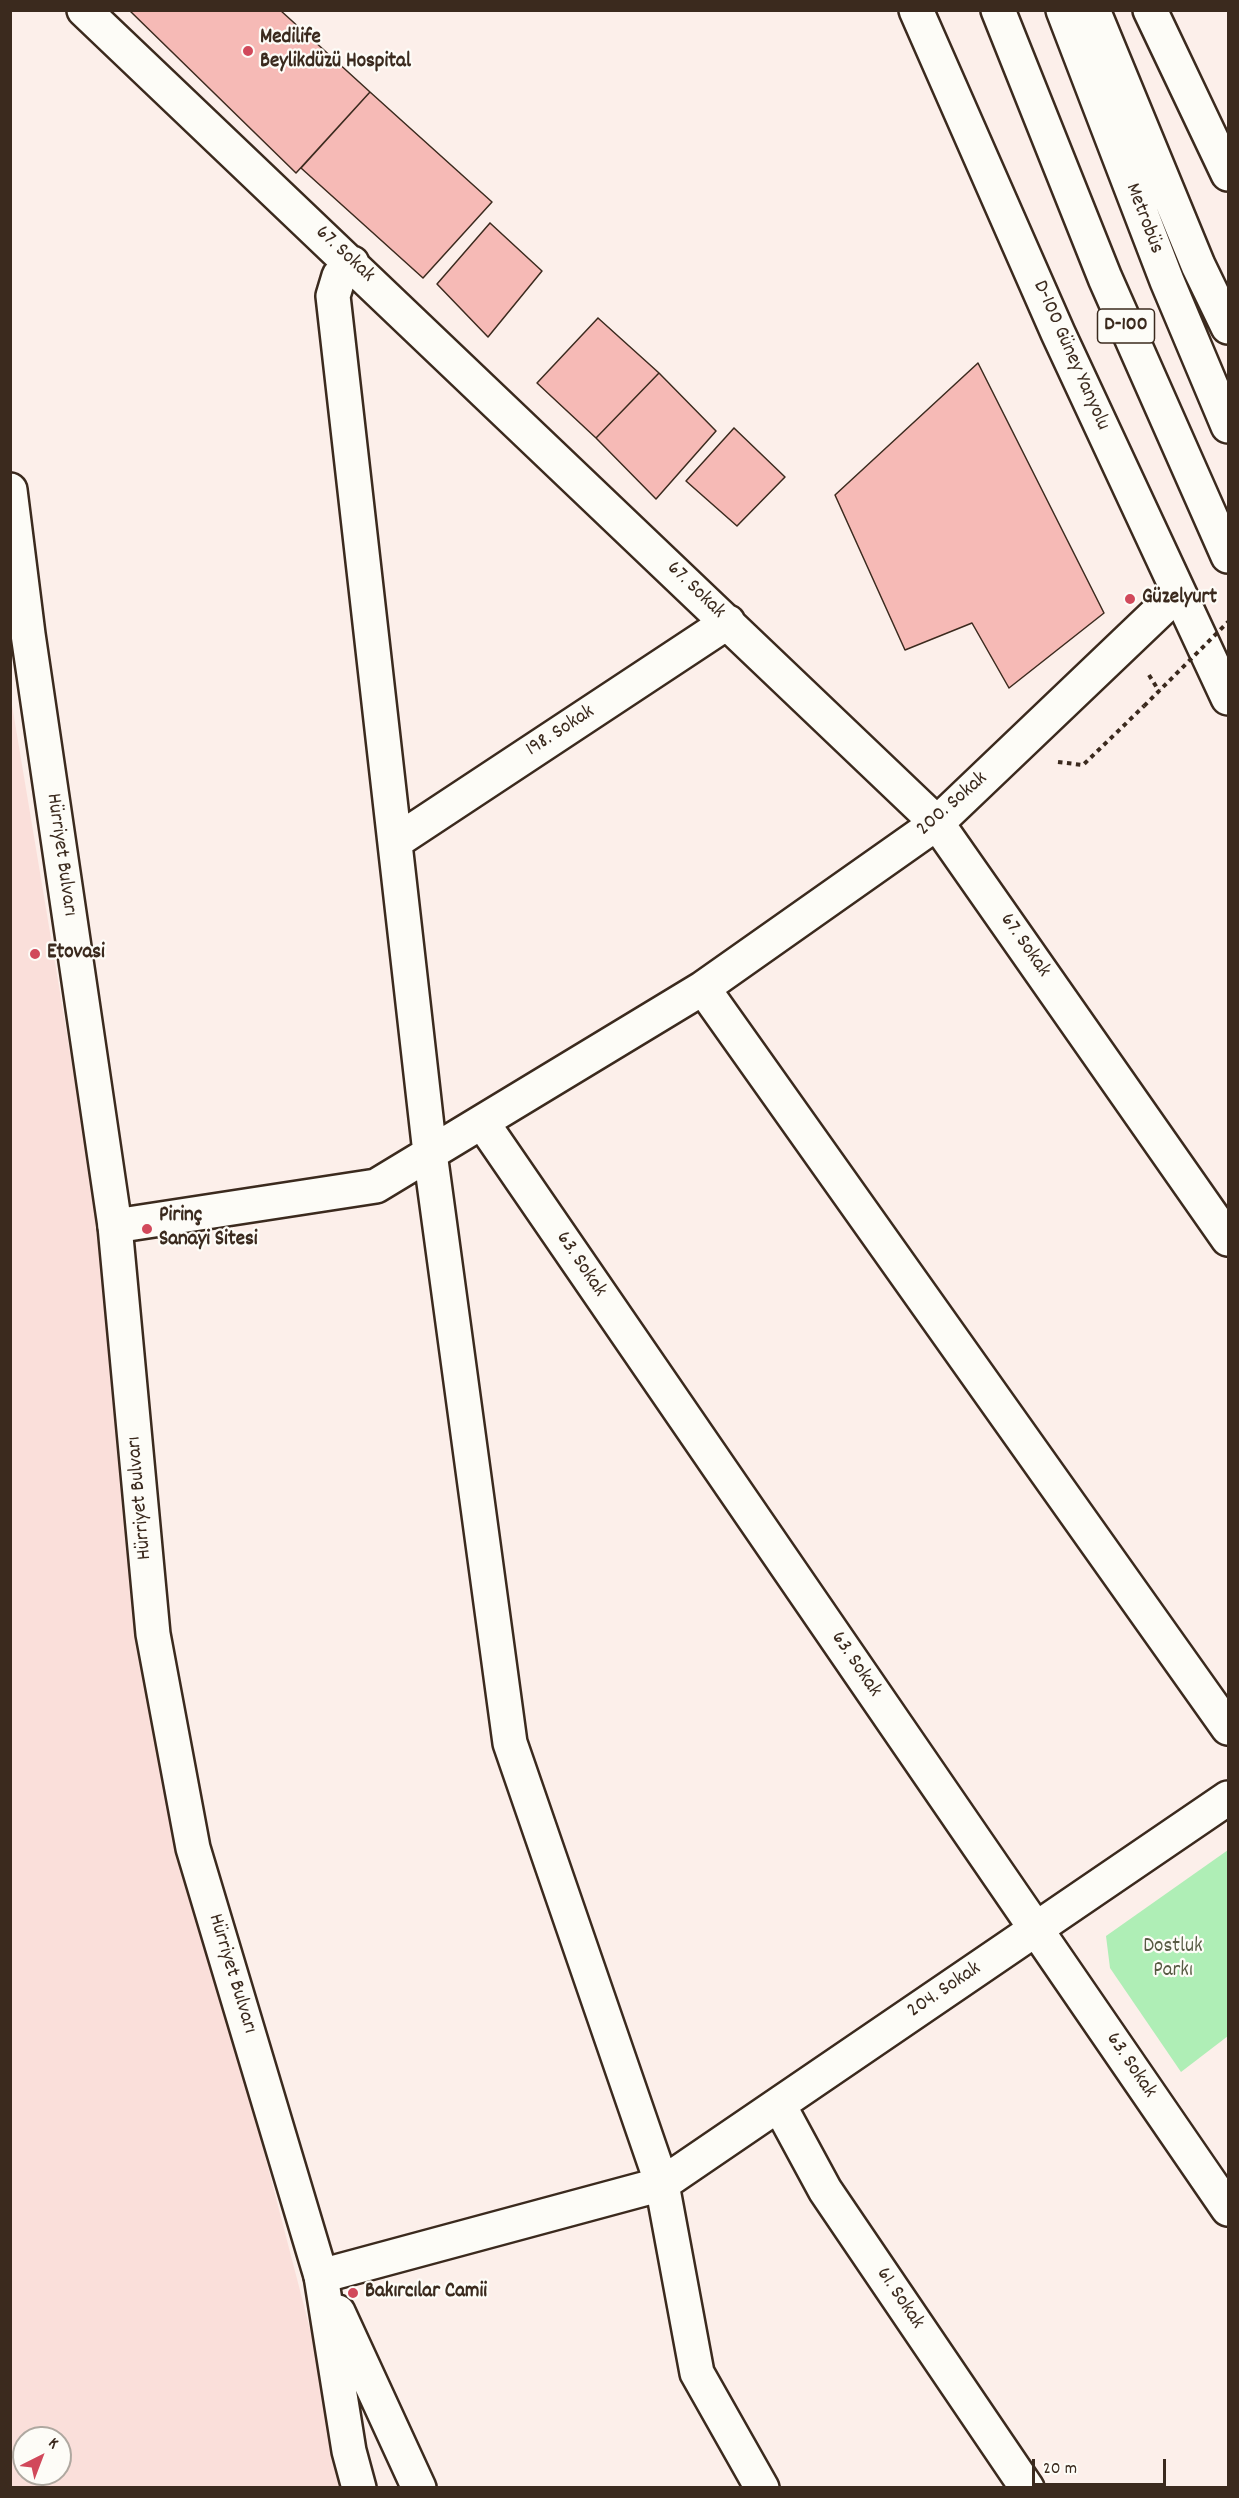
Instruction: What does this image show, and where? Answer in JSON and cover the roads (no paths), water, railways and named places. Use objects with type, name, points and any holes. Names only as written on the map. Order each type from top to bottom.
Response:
[{"type":"main road","name":"67. Sokak","points":[[84,10],[937,823],[1228,1239]]},
{"type":"main road","name":"D-100 Güney Yanyolu","points":[[916,10],[1058,333],[1228,698]]},
{"type":"main road","points":[[981,10],[1031,93]]},
{"type":"main road","name":"D-100","points":[[998,10],[1109,289],[1228,556]]},
{"type":"main road","name":"Metrobüs","points":[[1063,10],[1167,280],[1228,426]]},
{"type":"main road","name":"Metrobüs","points":[[1093,10],[1198,265],[1228,327]]},
{"type":"main road","points":[[1150,10],[1228,174]]},
{"type":"main road","points":[[352,263],[339,276],[333,296],[430,1154],[510,1743],[662,2184],[697,2373],[762,2487]]},
{"type":"main road","name":"Hürriyet Bulvarı","points":[[10,490],[19,639],[115,1227],[153,1634],[193,1848],[321,2276],[349,2451],[359,2487]]},
{"type":"main road","name":"200. Sokak","points":[[115,1227],[376,1186],[430,1154],[703,988],[937,823],[1178,593]]},
{"type":"main road","name":"198. Sokak","points":[[395,842],[728,622]]},
{"type":"main road","points":[[703,988],[1228,1728]]},
{"type":"main road","name":"63. Sokak","points":[[482,1122],[1228,2209]]},
{"type":"main road","name":"204. Sokak","points":[[321,2276],[662,2184],[1228,1798]]},
{"type":"main road","name":"61. Sokak","points":[[779,2105],[825,2190],[1028,2487]]},
{"type":"main road","points":[[321,2276],[419,2487]]},
{"type":"place","name":"Medilife Beylikdüzü Hospital","points":[[248,51]]},
{"type":"place","name":"Güzelyurt","points":[[1130,599]]},
{"type":"place","name":"Etovasi","points":[[35,954]]},
{"type":"place","name":"Pirinç Sanayi Sitesi","points":[[147,1229]]},
{"type":"place","name":"Bakırcılar Camii","points":[[353,2293]]},
{"type":"park label","name":"Dostluk Parkı","points":[[1173,1960]]}]
